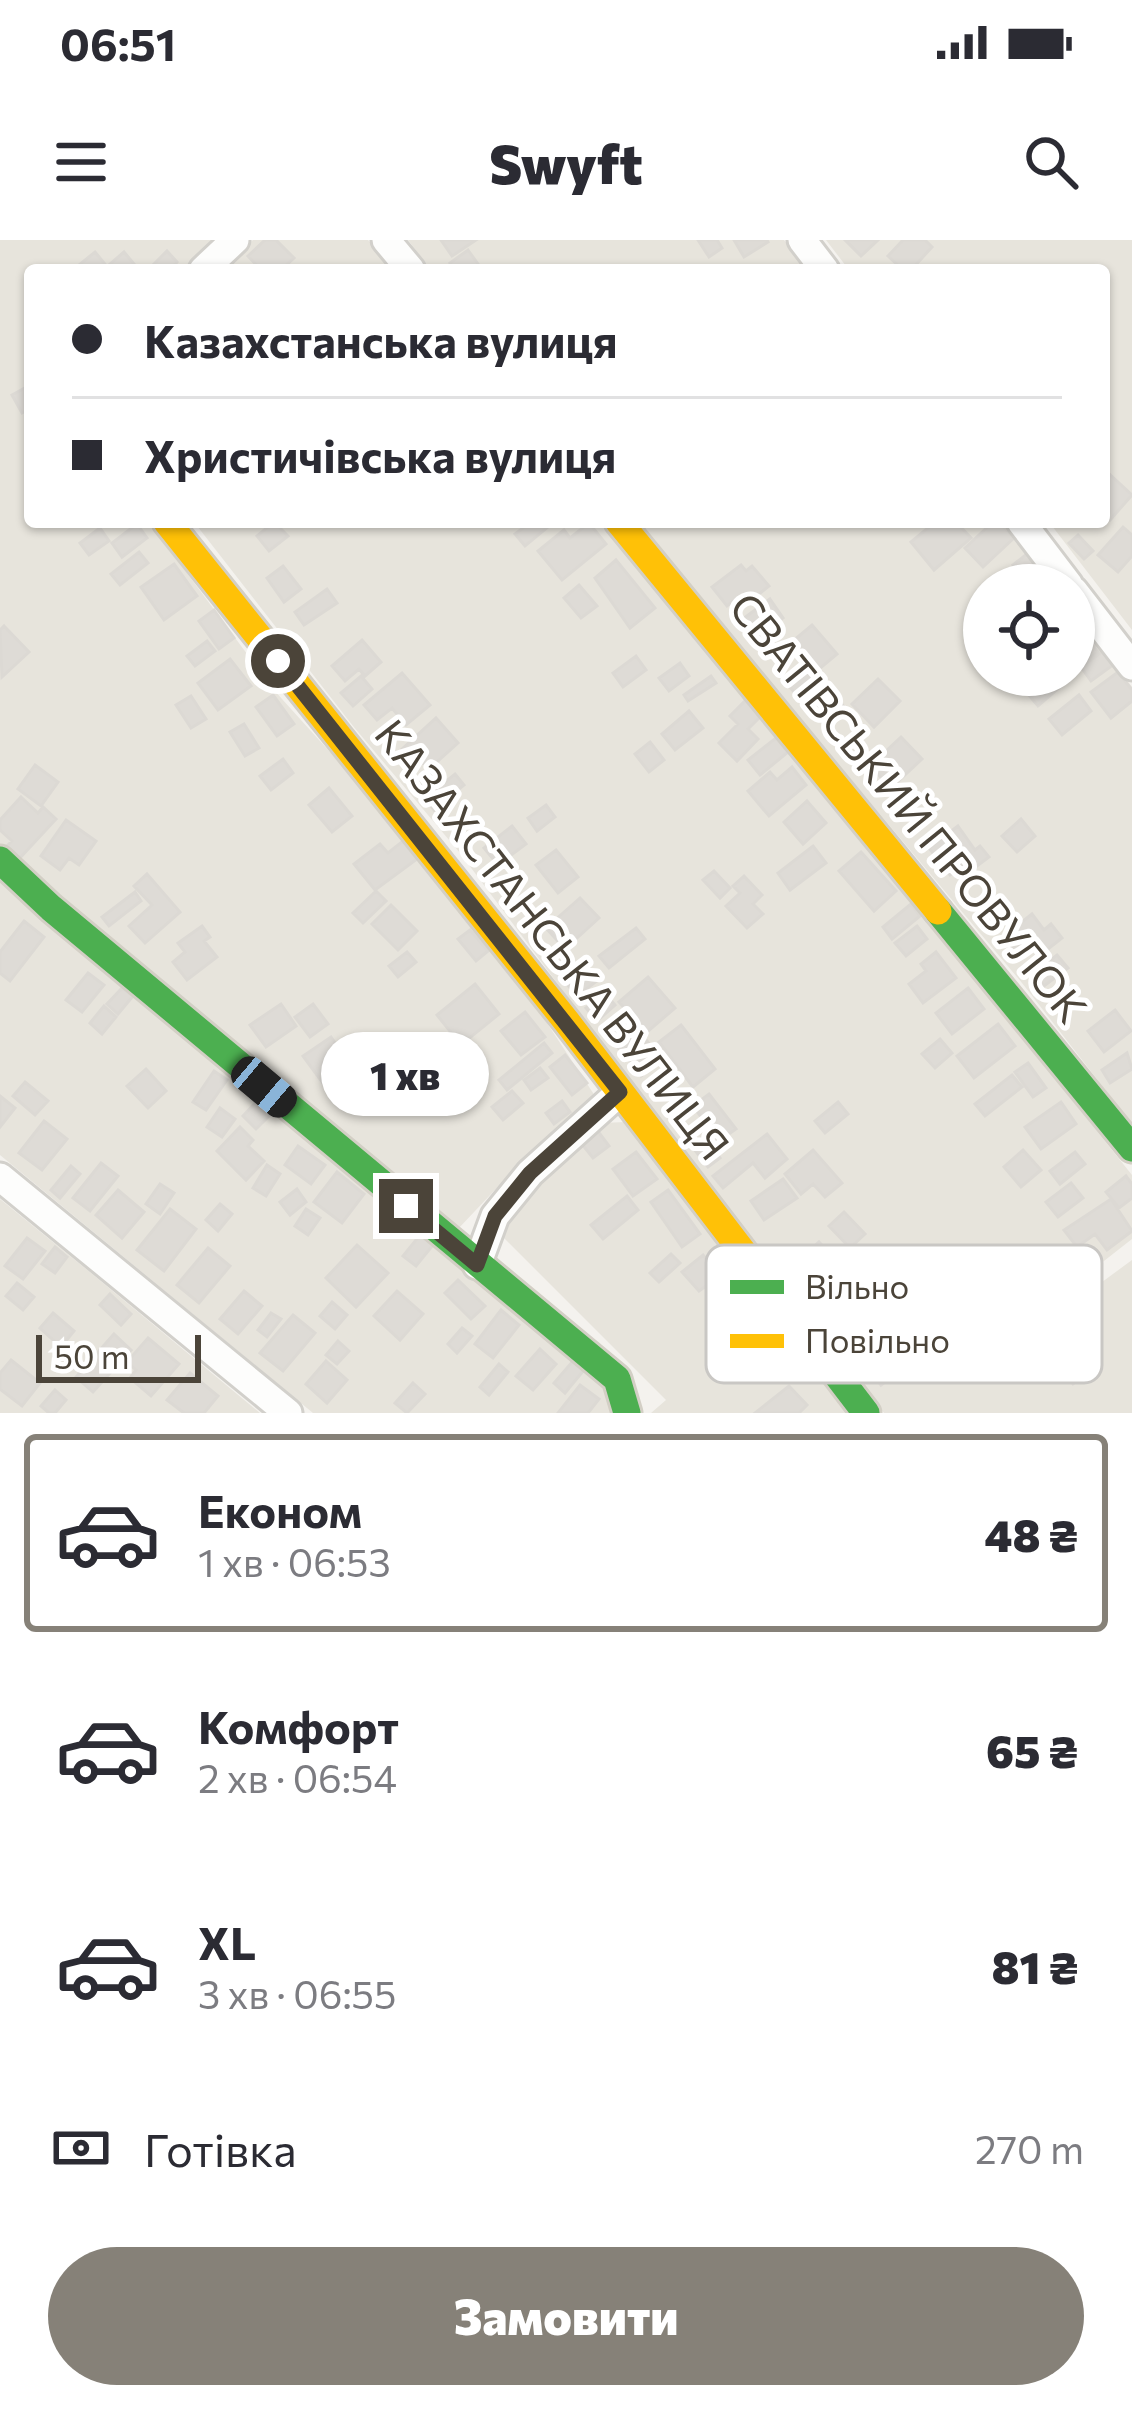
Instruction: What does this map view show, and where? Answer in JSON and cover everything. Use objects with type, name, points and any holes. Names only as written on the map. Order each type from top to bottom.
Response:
[{"type":"street","points":[[209,264],[235,240]]},
{"type":"street","points":[[386,240],[406,264]]},
{"type":"street","points":[[802,240],[820,264]]},
{"type":"street","name":"КАЗАХСТАНСЬКА ВУЛИЦЯ","points":[[172,528],[737,1245]]},
{"type":"street","name":"СВАТІВСЬКИЙ ПРОВУЛОК","points":[[624,528],[1132,1148]]},
{"type":"street","points":[[1026,528],[1053,564]]},
{"type":"street","points":[[1095,618],[1132,666]]},
{"type":"street","points":[[0,860],[51,908],[616,1379],[627,1413]]},
{"type":"street","points":[[477,1265],[495,1216],[530,1173],[620,1092]]},
{"type":"street","points":[[0,1177],[288,1413]]},
{"type":"street","name":"КАЗАХСТАНСЬКА ВУЛИЦЯ","points":[[843,1383],[866,1413]]},
{"type":"shaded area","points":[[0,240],[215,240],[189,264],[24,264],[24,528],[153,528],[273,689],[347,771],[541,1014],[597,1099],[509,1175],[458,1229],[0,845]]},
{"type":"shaded area","points":[[253,240],[368,240],[388,264],[227,264]]},
{"type":"shaded area","points":[[408,240],[784,240],[803,264],[426,264]]},
{"type":"shaded area","points":[[826,240],[1132,240],[1132,630],[1095,582],[1095,564],[1081,564],[1054,528],[1110,528],[1110,264],[844,264]]},
{"type":"shaded area","points":[[199,528],[614,528],[1132,1175],[1132,1239],[1102,1263],[1102,1245],[753,1245],[460,853],[353,726]]},
{"type":"shaded area","points":[[639,528],[1012,528],[1040,564],[963,564],[963,696],[1095,696],[1095,637],[1132,687],[1132,1124],[1022,983]]},
{"type":"shaded area","points":[[0,882],[618,1400],[619,1413],[313,1413],[0,1155]]},
{"type":"shaded area","points":[[626,1122],[720,1245],[706,1245],[706,1383],[826,1383],[849,1413],[651,1413],[666,1400],[499,1233],[533,1177],[601,1123]]},
{"type":"shaded area","points":[[0,1199],[91,1273],[260,1413],[0,1413]]},
{"type":"shaded area","points":[[1132,1260],[1132,1413],[884,1413],[860,1383],[1102,1383],[1102,1282]]},
{"type":"building","points":[[265,240],[276,240],[294,258],[288,264],[255,264],[248,256]]},
{"type":"building","points":[[441,240],[476,240],[452,256]]},
{"type":"building","points":[[698,240],[717,240],[722,248],[709,257]]},
{"type":"building","points":[[734,240],[767,240],[768,242],[744,257]]},
{"type":"building","points":[[845,240],[878,240],[861,256]]},
{"type":"building","points":[[903,240],[925,240],[932,247],[916,264],[897,264],[888,256]]},
{"type":"building","points":[[468,250],[478,264],[451,264]]},
{"type":"building","points":[[167,251],[177,262],[175,264],[154,264]]},
{"type":"building","points":[[95,252],[105,264],[80,264]]},
{"type":"building","points":[[124,252],[134,264],[110,264]]},
{"type":"building","points":[[24,388],[24,412],[22,413],[12,395]]},
{"type":"building","points":[[1110,475],[1132,495],[1110,520]]},
{"type":"building","points":[[1123,527],[1132,535],[1132,556],[1118,572],[1098,555]]},
{"type":"building","points":[[100,528],[109,541],[89,555],[80,543]]},
{"type":"building","points":[[132,528],[140,528],[147,538],[122,557],[112,543]]},
{"type":"building","points":[[267,528],[280,528],[288,536],[269,551],[257,536]]},
{"type":"building","points":[[523,528],[547,528],[525,546],[515,534]]},
{"type":"building","points":[[583,528],[593,528],[606,544],[562,580],[538,551],[564,530],[570,538]]},
{"type":"building","points":[[928,528],[962,528],[971,538],[934,570],[911,542]]},
{"type":"building","points":[[987,528],[1005,528],[1014,538],[986,564],[980,564],[965,548]]},
{"type":"building","points":[[1078,535],[1093,551],[1084,559],[1069,543]]},
{"type":"building","points":[[139,552],[148,563],[120,585],[111,574]]},
{"type":"building","points":[[1028,553],[1037,564],[1014,564]]},
{"type":"building","points":[[616,560],[655,608],[630,628],[595,578]]},
{"type":"building","points":[[174,564],[197,596],[164,620],[141,587]]},
{"type":"building","points":[[741,565],[746,571],[752,566],[769,586],[744,606],[737,598],[727,606],[712,587]]},
{"type":"building","points":[[283,566],[301,589],[284,602],[267,578]]},
{"type":"building","points":[[579,585],[597,606],[581,618],[564,598]]},
{"type":"building","points":[[327,589],[337,603],[304,625],[295,612]]},
{"type":"building","points":[[770,599],[783,618],[754,639],[740,621]]},
{"type":"building","points":[[214,610],[234,638],[219,649],[199,621]]},
{"type":"building","points":[[812,625],[837,654],[818,670],[793,641]]},
{"type":"building","points":[[4,626],[29,652],[2,677],[0,630]]},
{"type":"building","points":[[362,640],[381,662],[365,676],[359,669],[345,681],[332,666]]},
{"type":"building","points":[[207,641],[215,651],[195,666],[187,656]]},
{"type":"building","points":[[1103,651],[1113,665],[1095,678],[1095,657]]},
{"type":"building","points":[[636,656],[646,670],[623,687],[613,673]]},
{"type":"building","points":[[230,659],[251,686],[218,710],[198,683]]},
{"type":"building","points":[[680,663],[689,676],[669,691],[659,678]]},
{"type":"building","points":[[809,669],[821,684],[801,700],[788,685]]},
{"type":"building","points":[[1118,672],[1132,690],[1132,701],[1111,718],[1094,696],[1095,689]]},
{"type":"building","points":[[402,673],[430,705],[406,725],[392,708],[377,720],[364,705]]},
{"type":"building","points":[[361,676],[372,689],[353,706],[341,693]]},
{"type":"building","points":[[711,676],[716,683],[688,701],[684,695]]},
{"type":"building","points":[[878,679],[900,701],[874,727],[852,704]]},
{"type":"building","points":[[832,690],[844,707],[823,723],[810,706]]},
{"type":"building","points":[[273,695],[294,724],[277,736],[256,707]]},
{"type":"building","points":[[191,696],[206,719],[191,728],[176,705]]},
{"type":"building","points":[[1029,696],[1050,696],[1038,706]]},
{"type":"building","points":[[1078,696],[1091,711],[1062,735],[1049,719]]},
{"type":"building","points":[[746,700],[761,716],[748,729],[758,739],[737,761],[719,743],[738,724],[730,716]]},
{"type":"building","points":[[689,711],[703,728],[675,750],[662,734]]},
{"type":"building","points":[[436,718],[458,743],[429,769],[423,762],[418,767],[402,749]]},
{"type":"building","points":[[244,724],[259,748],[245,756],[230,732]]},
{"type":"building","points":[[901,737],[922,759],[891,788],[870,766]]},
{"type":"building","points":[[776,738],[788,752],[760,775],[748,760]]},
{"type":"building","points":[[650,742],[664,760],[649,772],[635,754]]},
{"type":"building","points":[[283,759],[293,773],[271,790],[260,776]]},
{"type":"building","points":[[35,765],[58,782],[41,806],[18,789]]},
{"type":"building","points":[[792,767],[806,785],[769,816],[748,791],[770,772],[777,780]]},
{"type":"building","points":[[455,774],[464,785],[448,798],[439,787]]},
{"type":"building","points":[[428,780],[445,800],[434,810],[417,789]]},
{"type":"building","points":[[329,788],[352,816],[332,832],[309,805]]},
{"type":"building","points":[[21,797],[38,813],[43,807],[56,819],[20,858],[7,846],[12,841],[0,830],[0,820]]},
{"type":"building","points":[[807,801],[826,823],[803,844],[784,822]]},
{"type":"building","points":[[546,805],[555,817],[537,831],[528,818]]},
{"type":"building","points":[[1021,819],[1035,836],[1017,852],[1002,836]]},
{"type":"building","points":[[66,820],[96,841],[79,865],[69,858],[60,870],[41,856]]},
{"type":"building","points":[[512,826],[526,844],[498,865],[484,848]]},
{"type":"building","points":[[958,826],[975,850],[980,846],[989,857],[969,872],[963,865],[950,875],[929,848]]},
{"type":"building","points":[[403,841],[417,859],[375,890],[354,864],[380,844],[388,853]]},
{"type":"building","points":[[813,846],[826,863],[790,890],[778,873]]},
{"type":"building","points":[[556,850],[578,877],[558,893],[536,865]]},
{"type":"building","points":[[861,852],[896,891],[874,911],[839,871]]},
{"type":"building","points":[[714,871],[730,888],[720,898],[703,880]]},
{"type":"building","points":[[147,874],[180,912],[145,943],[129,926],[152,905],[134,886]]},
{"type":"building","points":[[744,876],[762,895],[753,904],[763,914],[747,928],[726,906],[740,893],[733,886]]},
{"type":"building","points":[[376,891],[386,901],[363,923],[353,913]]},
{"type":"building","points":[[135,892],[141,901],[109,926],[102,917]]},
{"type":"building","points":[[580,898],[599,918],[565,949],[546,928]]},
{"type":"building","points":[[911,904],[920,916],[892,939],[883,927]]},
{"type":"building","points":[[391,905],[417,931],[398,950],[372,924]]},
{"type":"building","points":[[1032,914],[1044,930],[1051,924],[1062,938],[1043,953],[1036,945],[1019,958],[1003,937]]},
{"type":"building","points":[[24,921],[44,937],[10,981],[0,973],[0,952]]},
{"type":"building","points":[[202,926],[210,937],[204,941],[217,957],[187,980],[173,962],[185,952],[178,943]]},
{"type":"building","points":[[917,926],[927,939],[906,956],[895,943]]},
{"type":"building","points":[[636,928],[645,939],[609,968],[599,956]]},
{"type":"building","points":[[470,930],[488,951],[476,961],[458,939]]},
{"type":"building","points":[[407,952],[416,962],[398,977],[389,966]]},
{"type":"building","points":[[936,952],[956,978],[923,1003],[909,984],[926,971],[921,964]]},
{"type":"building","points":[[1057,955],[1068,968],[1044,986],[1034,973]]},
{"type":"building","points":[[586,965],[598,980],[577,996],[565,982]]},
{"type":"building","points":[[88,973],[104,985],[82,1012],[66,1000]]},
{"type":"building","points":[[648,977],[675,1008],[646,1033],[619,1002]]},
{"type":"building","points":[[475,984],[499,1014],[461,1045],[437,1015]]},
{"type":"building","points":[[122,988],[133,996],[118,1014],[107,1004]]},
{"type":"building","points":[[968,988],[984,1009],[952,1034],[936,1013]]},
{"type":"building","points":[[605,993],[615,1005],[597,1021],[586,1008]]},
{"type":"building","points":[[281,1004],[296,1026],[266,1047],[250,1025]]},
{"type":"building","points":[[313,1004],[328,1024],[310,1037],[295,1017]]},
{"type":"building","points":[[104,1006],[116,1017],[102,1034],[90,1023]]},
{"type":"building","points":[[1115,1010],[1131,1031],[1104,1052],[1088,1031]]},
{"type":"building","points":[[525,1012],[545,1037],[521,1055],[501,1031]]},
{"type":"building","points":[[998,1024],[1015,1046],[974,1078],[957,1056]]},
{"type":"building","points":[[623,1025],[635,1043],[621,1052],[609,1034]]},
{"type":"building","points":[[681,1025],[715,1069],[693,1087],[659,1042]]},
{"type":"building","points":[[331,1037],[352,1067],[325,1086],[303,1056]]},
{"type":"building","points":[[940,1039],[952,1053],[935,1068],[922,1054]]},
{"type":"building","points":[[647,1041],[656,1053],[649,1058],[654,1065],[641,1076],[626,1056]]},
{"type":"building","points":[[544,1043],[552,1053],[507,1090],[499,1080]]},
{"type":"building","points":[[1127,1053],[1132,1069],[1110,1083],[1102,1070]]},
{"type":"building","points":[[565,1055],[587,1083],[572,1095],[550,1067]]},
{"type":"building","points":[[1028,1063],[1046,1088],[1033,1097],[1015,1072]]},
{"type":"building","points":[[540,1068],[548,1078],[531,1090],[524,1080]]},
{"type":"building","points":[[146,1069],[166,1091],[148,1108],[127,1086]]},
{"type":"building","points":[[214,1071],[227,1080],[206,1110],[193,1102]]},
{"type":"building","points":[[1012,1075],[1022,1087],[985,1116],[975,1104]]},
{"type":"building","points":[[659,1076],[669,1092],[659,1099],[648,1083]]},
{"type":"building","points":[[25,1082],[48,1101],[35,1115],[13,1096]]},
{"type":"building","points":[[512,1091],[523,1103],[503,1120],[492,1107]]},
{"type":"building","points":[[709,1094],[736,1129],[719,1141],[693,1106]]},
{"type":"building","points":[[0,1096],[15,1108],[0,1127]]},
{"type":"building","points":[[562,1101],[570,1112],[554,1124],[546,1113]]},
{"type":"building","points":[[256,1102],[270,1115],[256,1129],[243,1116]]},
{"type":"building","points":[[838,1102],[848,1114],[825,1133],[815,1121]]},
{"type":"building","points":[[1061,1102],[1076,1124],[1041,1149],[1025,1127]]},
{"type":"building","points":[[220,1108],[235,1119],[222,1137],[207,1127]]},
{"type":"building","points":[[44,1121],[67,1139],[42,1170],[19,1153]]},
{"type":"building","points":[[240,1127],[253,1140],[248,1146],[264,1161],[246,1180],[217,1151]]},
{"type":"building","points":[[597,1130],[609,1146],[593,1158],[581,1143]]},
{"type":"building","points":[[767,1134],[787,1159],[765,1178],[753,1163],[723,1188],[713,1176]]},
{"type":"building","points":[[707,1140],[720,1158],[708,1167],[694,1149]]},
{"type":"building","points":[[298,1146],[325,1165],[311,1184],[285,1165]]},
{"type":"building","points":[[813,1150],[842,1183],[825,1197],[813,1184],[801,1194],[785,1174]]},
{"type":"building","points":[[1023,1150],[1041,1170],[1021,1187],[1004,1167]]},
{"type":"building","points":[[636,1152],[657,1179],[633,1196],[613,1169]]},
{"type":"building","points":[[1075,1152],[1085,1164],[1060,1184],[1050,1171]]},
{"type":"building","points":[[101,1163],[118,1176],[90,1211],[73,1198]]},
{"type":"building","points":[[267,1165],[280,1174],[266,1196],[253,1188]]},
{"type":"building","points":[[71,1166],[80,1174],[60,1198],[51,1190]]},
{"type":"building","points":[[337,1172],[364,1194],[342,1223],[314,1202]]},
{"type":"building","points":[[1126,1176],[1132,1184],[1132,1198],[1119,1208],[1106,1192]]},
{"type":"building","points":[[783,1179],[797,1198],[764,1220],[751,1201]]},
{"type":"building","points":[[1071,1183],[1083,1198],[1058,1217],[1046,1202]]},
{"type":"building","points":[[160,1184],[174,1193],[160,1214],[146,1204]]},
{"type":"building","points":[[297,1189],[306,1202],[290,1215],[280,1202]]},
{"type":"building","points":[[118,1190],[144,1212],[122,1238],[96,1215]]},
{"type":"building","points":[[668,1190],[700,1234],[682,1247],[651,1202]]},
{"type":"building","points":[[627,1196],[638,1210],[603,1239],[591,1225]]},
{"type":"building","points":[[1111,1199],[1132,1231],[1107,1250],[1095,1234],[1075,1245],[1064,1230]]},
{"type":"building","points":[[220,1204],[232,1214],[218,1231],[206,1220]]},
{"type":"building","points":[[170,1209],[196,1229],[164,1271],[137,1250]]},
{"type":"building","points":[[306,1209],[320,1218],[308,1235],[295,1226]]},
{"type":"building","points":[[844,1212],[865,1234],[847,1245],[829,1226]]},
{"type":"building","points":[[420,1235],[433,1245],[416,1266],[403,1256]]},
{"type":"building","points":[[27,1238],[45,1251],[23,1279],[5,1266]]},
{"type":"building","points":[[357,1245],[388,1273],[356,1307],[326,1278]]},
{"type":"building","points":[[55,1247],[67,1257],[55,1273],[42,1264]]},
{"type":"building","points":[[208,1248],[230,1266],[199,1303],[177,1285]]},
{"type":"building","points":[[671,1254],[680,1263],[659,1282],[650,1273]]},
{"type":"building","points":[[703,1255],[706,1286],[699,1291],[682,1272]]},
{"type":"building","points":[[458,1280],[485,1306],[471,1319],[445,1293]]},
{"type":"building","points":[[17,1283],[34,1297],[23,1310],[6,1296]]},
{"type":"building","points":[[244,1291],[262,1306],[238,1334],[220,1319]]},
{"type":"building","points":[[397,1291],[423,1314],[400,1340],[374,1316]]},
{"type":"building","points":[[110,1294],[131,1314],[121,1325],[100,1305]]},
{"type":"building","points":[[332,1302],[347,1315],[335,1329],[320,1316]]},
{"type":"building","points":[[501,1310],[519,1325],[493,1358],[475,1344]]},
{"type":"building","points":[[53,1313],[74,1331],[61,1347],[40,1328]]},
{"type":"building","points":[[271,1313],[281,1319],[267,1337],[258,1330]]},
{"type":"building","points":[[293,1315],[315,1333],[283,1371],[260,1353]]},
{"type":"building","points":[[462,1328],[472,1336],[457,1353],[448,1344]]},
{"type":"building","points":[[114,1334],[131,1350],[93,1392],[76,1377]]},
{"type":"building","points":[[148,1338],[179,1364],[151,1396],[130,1378],[136,1370],[127,1362]]},
{"type":"building","points":[[338,1341],[349,1351],[337,1364],[326,1355]]},
{"type":"building","points":[[540,1349],[556,1364],[533,1390],[516,1376]]},
{"type":"building","points":[[11,1360],[40,1383],[22,1406],[0,1389],[0,1373]]},
{"type":"building","points":[[326,1361],[347,1380],[327,1403],[306,1384]]},
{"type":"building","points":[[573,1361],[584,1370],[565,1393],[554,1383]]},
{"type":"building","points":[[499,1364],[508,1372],[489,1395],[480,1387]]},
{"type":"building","points":[[190,1373],[218,1396],[204,1413],[184,1413],[167,1400]]},
{"type":"building","points":[[413,1383],[425,1394],[407,1413],[395,1403]]},
{"type":"building","points":[[580,1385],[599,1399],[588,1413],[558,1413]]},
{"type":"building","points":[[789,1386],[807,1405],[799,1413],[755,1413]]},
{"type":"building","points":[[55,1390],[66,1400],[55,1413],[49,1413],[41,1406]]},
{"type":"traffic: fast","points":[[0,860],[51,908],[617,1379],[627,1413]]},
{"type":"traffic: fast","points":[[938,911],[1132,1148]]},
{"type":"traffic: fast","points":[[843,1383],[866,1413]]},
{"type":"traffic: slow","points":[[172,528],[567,1022],[738,1245]]},
{"type":"traffic: slow","points":[[624,528],[938,911]]},
{"type":"route","points":[[278,661],[620,1092],[530,1173],[495,1216],[477,1265],[406,1206]]}]
